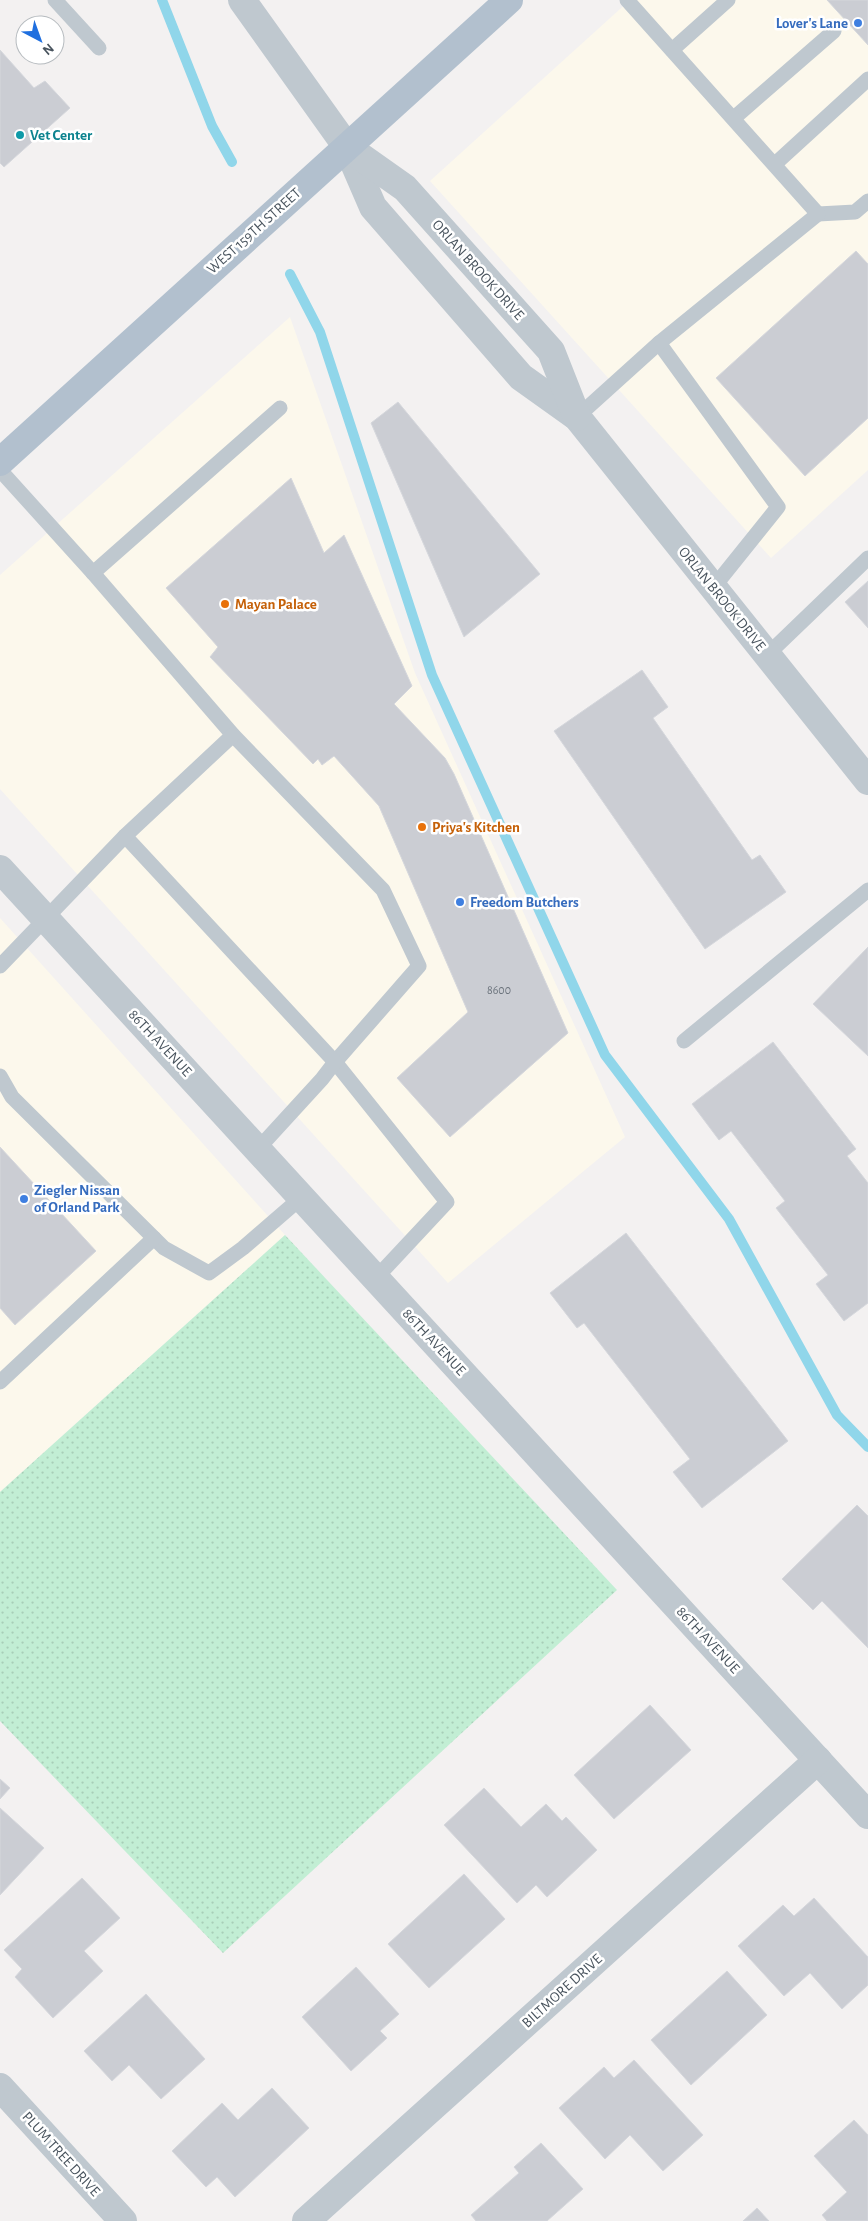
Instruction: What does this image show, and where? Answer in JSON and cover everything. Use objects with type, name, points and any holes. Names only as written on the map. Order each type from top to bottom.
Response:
[{"type":"main road","name":"WEST 159TH STREET","points":[[0,462],[509,0]]},
{"type":"street","name":"ORLAN BROOK DRIVE","points":[[242,0],[347,147],[374,207],[521,377],[577,418],[868,781]]},
{"type":"street","name":"ORLAN BROOK DRIVE","points":[[347,147],[405,188],[551,352],[577,418]]},
{"type":"street","name":"86TH AVENUE","points":[[0,869],[868,1815]]},
{"type":"street","name":"BILTMORE DRIVE","points":[[306,2221],[818,1760]]},
{"type":"street","name":"PLUM TREE DRIVE","points":[[0,2087],[123,2221]]},
{"type":"lane","points":[[55,0],[99,48]]},
{"type":"lane","points":[[627,0],[818,214]]},
{"type":"lane","points":[[672,50],[728,0]]},
{"type":"lane","points":[[734,118],[834,31]]},
{"type":"lane","points":[[775,164],[868,79]]},
{"type":"lane","points":[[577,418],[660,342],[818,214],[855,212],[868,201]]},
{"type":"lane","points":[[660,342],[778,507],[713,588]]},
{"type":"lane","points":[[93,573],[280,408]]},
{"type":"lane","points":[[0,470],[93,573],[233,735],[383,890],[419,966],[322,1079],[258,1149]]},
{"type":"lane","points":[[767,655],[868,558]]},
{"type":"lane","points":[[0,966],[125,836],[233,735]]},
{"type":"lane","points":[[125,836],[335,1062],[447,1202],[376,1278]]},
{"type":"lane","points":[[684,1042],[868,890]]},
{"type":"lane","points":[[0,1076],[12,1098],[164,1248],[208,1273],[243,1248],[302,1197]]},
{"type":"lane","points":[[0,1382],[154,1238]]},
{"type":"shaded area","points":[[630,0],[868,0],[868,470],[771,558],[430,181]]},
{"type":"shaded area","points":[[290,317],[415,673],[625,1137],[448,1283],[0,789],[0,575]]},
{"type":"shaded area","points":[[0,918],[285,1235],[0,1492]]},
{"type":"green space","points":[[285,1235],[617,1590],[223,1953],[0,1721],[0,1492]]},
{"type":"building","name":"Lover's Lane","points":[[827,0],[868,0],[868,45]]},
{"type":"building","name":"Vet Center","points":[[0,50],[34,88],[45,81],[70,108],[4,167],[0,163]]},
{"type":"building","points":[[856,251],[868,264],[868,418],[805,476],[716,378]]},
{"type":"building","points":[[398,402],[540,574],[464,637],[371,423]]},
{"type":"building","points":[[291,478],[324,553],[344,535],[412,686],[394,704],[445,758],[454,774],[568,1033],[450,1137],[397,1078],[468,1012],[379,806],[334,756],[322,765],[318,759],[313,764],[210,657],[218,647],[166,588]]},
{"type":"building","points":[[868,581],[868,628],[845,602]]},
{"type":"building","points":[[642,670],[668,707],[653,718],[752,860],[760,855],[786,892],[705,949],[554,731]]},
{"type":"building","points":[[868,947],[868,1056],[813,1004]]},
{"type":"building","points":[[773,1042],[856,1149],[847,1156],[868,1183],[868,1303],[844,1321],[816,1284],[828,1275],[776,1208],[785,1201],[731,1131],[719,1140],[692,1104]]},
{"type":"building","name":"Ziegler Nissan of Orland Park","points":[[0,1147],[96,1251],[15,1325],[0,1308]]},
{"type":"building","points":[[626,1233],[788,1441],[702,1508],[673,1472],[690,1459],[584,1323],[577,1328],[550,1293]]},
{"type":"building","points":[[857,1505],[868,1516],[868,1648],[822,1601],[813,1610],[782,1579]]},
{"type":"building","points":[[650,1705],[691,1750],[614,1819],[574,1775]]},
{"type":"building","points":[[0,1779],[10,1788],[0,1799]]},
{"type":"building","points":[[484,1788],[521,1827],[546,1804],[562,1821],[566,1817],[597,1850],[547,1897],[536,1885],[517,1903],[444,1825]]},
{"type":"building","points":[[0,1808],[44,1848],[0,1895]]},
{"type":"building","points":[[464,1874],[505,1919],[429,1988],[388,1944]]},
{"type":"building","points":[[82,1878],[120,1918],[84,1951],[103,1971],[53,2018],[15,1977],[22,1969],[4,1950]]},
{"type":"building","points":[[814,1898],[868,1957],[868,1985],[842,2009],[810,1973],[784,1996],[738,1946],[783,1905],[794,1916]]},
{"type":"building","points":[[356,1967],[399,2014],[380,2031],[387,2038],[351,2071],[302,2017]]},
{"type":"building","points":[[727,1971],[767,2015],[691,2085],[651,2040]]},
{"type":"building","points":[[146,1994],[205,2059],[161,2099],[129,2065],[112,2081],[84,2051]]},
{"type":"building","points":[[634,2060],[703,2135],[663,2171],[630,2135],[605,2159],[559,2108],[604,2067],[614,2078]]},
{"type":"building","points":[[272,2088],[309,2128],[235,2197],[217,2177],[206,2187],[172,2151],[222,2103],[238,2120]]},
{"type":"building","points":[[854,2120],[868,2135],[868,2221],[827,2221],[822,2215],[847,2192],[814,2156]]},
{"type":"building","points":[[541,2143],[583,2189],[547,2221],[476,2221],[471,2215],[519,2173],[514,2167]]},
{"type":"building","points":[[757,2208],[769,2221],[743,2221]]},
{"type":"waterway","points":[[162,0],[212,126],[232,162]]},
{"type":"waterway","points":[[290,274],[320,332],[432,675],[605,1055],[729,1219],[837,1415],[868,1447]]},
{"type":"place","name":"Lover's Lane","points":[[858,23]]},
{"type":"place","name":"Vet Center","points":[[20,135]]},
{"type":"place","name":"Mayan Palace","points":[[225,604]]},
{"type":"place","name":"Priya's Kitchen","points":[[422,827]]},
{"type":"place","name":"Freedom Butchers","points":[[460,902]]},
{"type":"place","name":"Ziegler Nissan of Orland Park","points":[[24,1199]]}]
